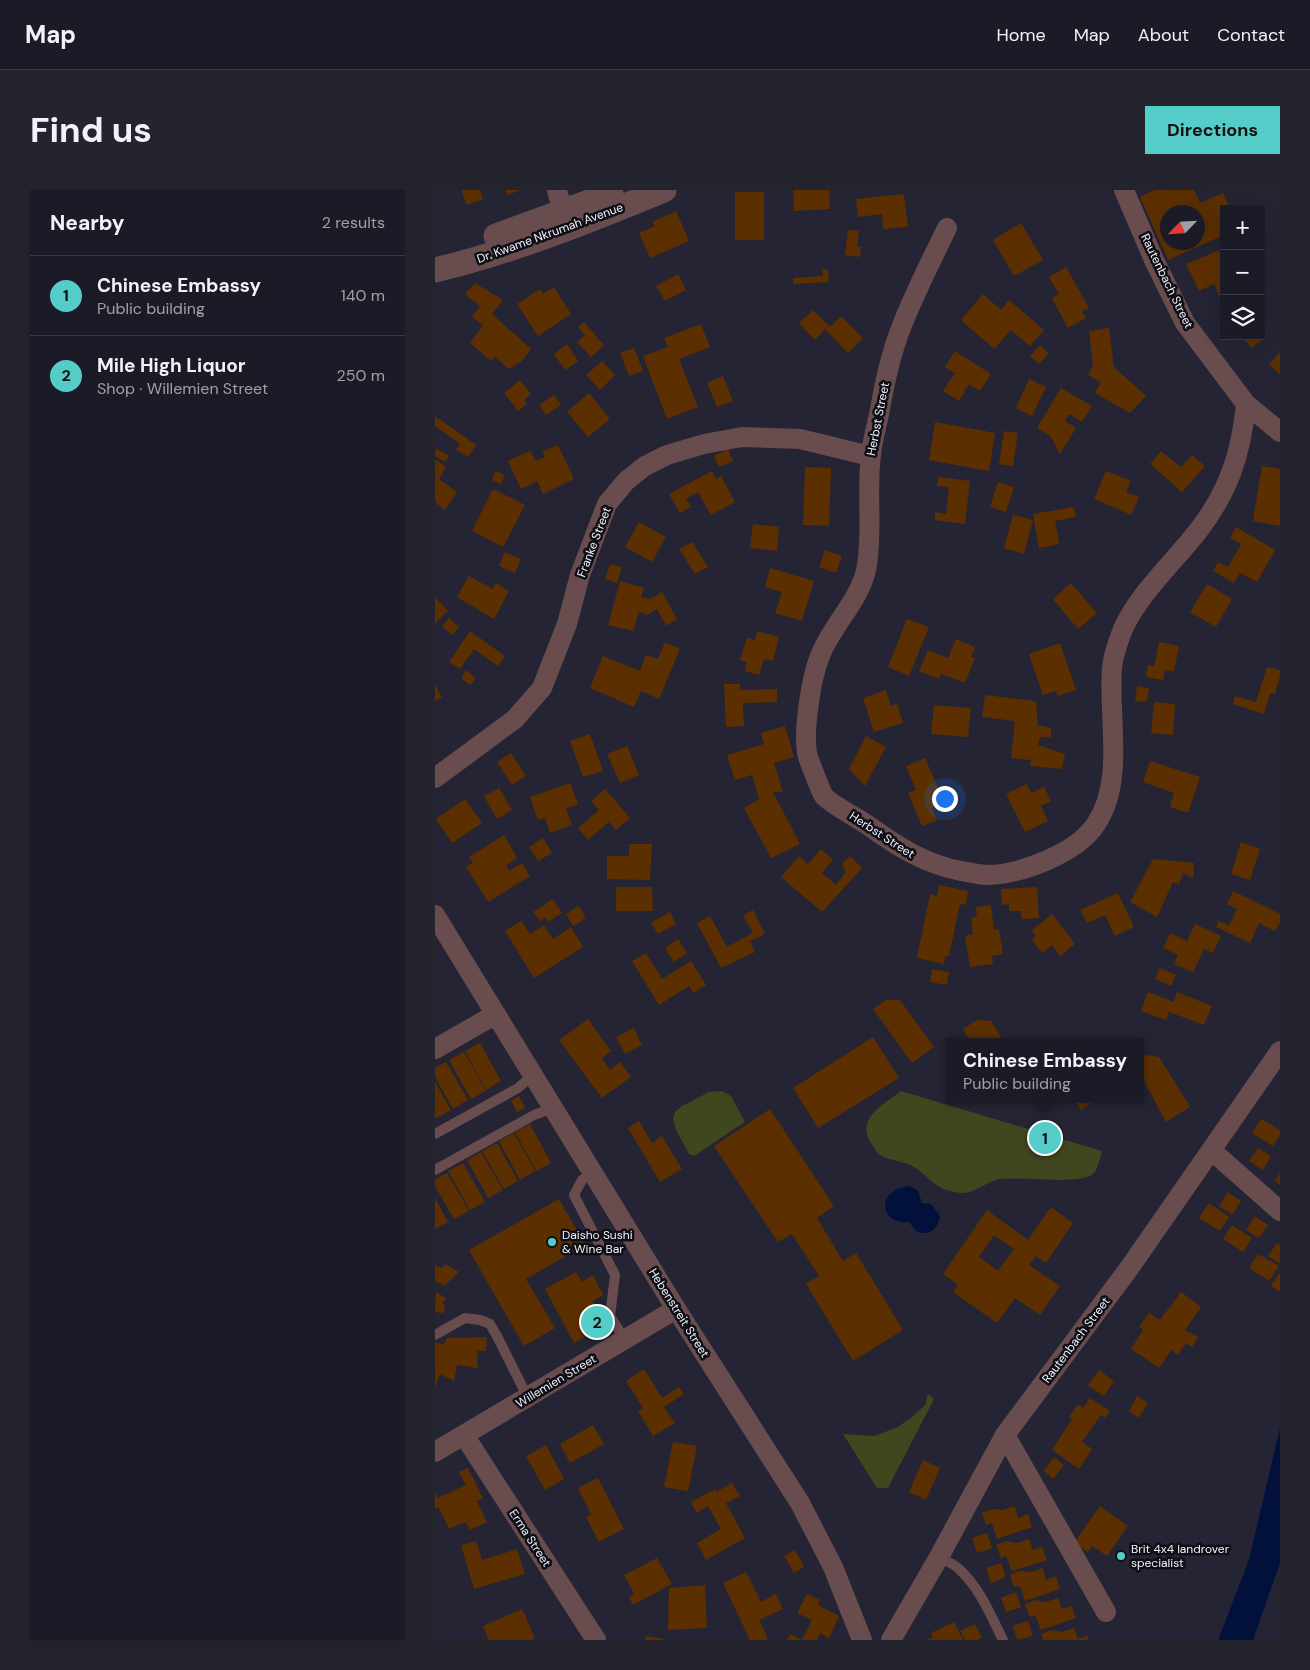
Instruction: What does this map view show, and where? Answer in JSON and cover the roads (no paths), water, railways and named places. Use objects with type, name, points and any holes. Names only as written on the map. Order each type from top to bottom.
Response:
[{"type":"street","name":"Dr. Kwame Nkrumah Avenue","points":[[435,260],[562,210],[623,190]]},
{"type":"street","name":"Dr. Kwame Nkrumah Avenue","points":[[435,270],[473,261],[562,210],[664,190]]},
{"type":"street","name":"Rautenbach Street","points":[[1124,190],[1154,260],[1185,323],[1246,404],[1280,432]]},
{"type":"street","name":"Herbst Street","points":[[947,228],[901,328],[887,374],[870,456],[870,532],[867,569],[855,597],[837,624],[819,657],[807,711],[807,754],[824,797],[891,843],[919,859],[948,868],[985,875],[1010,872],[1051,859],[1068,851],[1084,839],[1097,823],[1109,800],[1113,754],[1111,712],[1112,666],[1118,641],[1127,622],[1161,573],[1198,530],[1218,500],[1235,464],[1243,432],[1246,404]]},
{"type":"street","name":"Franke Street","points":[[435,778],[515,719],[542,688],[567,624],[580,576],[607,504],[626,481],[645,466],[667,454],[704,444],[742,437],[800,439],[870,456]]},
{"type":"street","name":"Hebenstreit Street","points":[[435,916],[676,1309],[800,1503],[833,1567],[862,1640]]},
{"type":"street","points":[[435,1049],[496,1014]]},
{"type":"street","name":"Rautenbach Street","points":[[891,1640],[939,1557],[1005,1435],[1130,1267],[1280,1051]]},
{"type":"street","points":[[1211,1150],[1280,1211]]},
{"type":"street","name":"Willemien Street","points":[[435,1452],[676,1309]]},
{"type":"street","name":"Erma Street","points":[[464,1435],[596,1640]]},
{"type":"street","points":[[1005,1435],[1106,1612]]},
{"type":"lane","points":[[435,1134],[518,1088],[533,1075]]},
{"type":"lane","points":[[435,1170],[534,1115],[553,1108]]},
{"type":"lane","points":[[593,1173],[581,1180],[574,1195],[615,1275],[610,1316],[625,1340]]},
{"type":"lane","points":[[435,1335],[465,1318],[480,1320],[490,1324],[528,1398]]},
{"type":"lane","points":[[939,1557],[958,1568],[968,1579],[978,1592],[1003,1640]]},
{"type":"water","points":[[910,1186],[918,1191],[922,1203],[931,1204],[940,1216],[935,1228],[929,1232],[917,1232],[909,1222],[891,1218],[887,1213],[885,1206],[891,1193]]},
{"type":"water","points":[[1280,1428],[1280,1563],[1253,1640],[1218,1640],[1249,1560]]},
{"type":"place","name":"Chinese Embassy","points":[[1045,1138]]},
{"type":"place","name":"Daisho Sushi & Wine Bar","points":[[552,1242]]},
{"type":"place","name":"Mile High Liquor","points":[[597,1322]]},
{"type":"place","name":"Brit 4x4 landrover specialist","points":[[1121,1556]]}]
